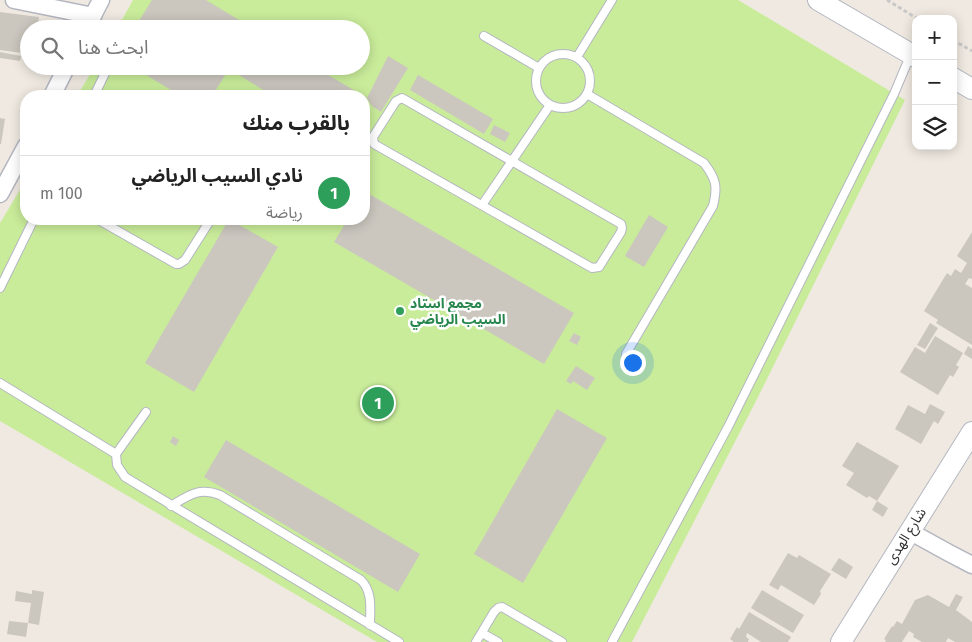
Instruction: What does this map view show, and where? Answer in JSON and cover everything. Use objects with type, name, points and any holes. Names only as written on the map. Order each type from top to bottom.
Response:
[{"type":"street","points":[[14,0],[79,20]]},
{"type":"street","points":[[91,20],[101,0]]},
{"type":"street","points":[[818,0],[912,54]]},
{"type":"street","points":[[55,90],[62,75]]},
{"type":"street","points":[[957,80],[972,89]]},
{"type":"street","points":[[0,194],[20,157]]},
{"type":"street","name":"شارع الهدى","points":[[841,642],[972,432]]},
{"type":"street","points":[[909,531],[972,564]]},
{"type":"lane","points":[[577,57],[612,0]]},
{"type":"lane","points":[[484,36],[540,68]]},
{"type":"lane","points":[[567,54],[577,57],[585,64],[590,74],[587,94],[580,102],[571,107],[560,108],[550,105],[542,98],[537,88],[536,78],[540,68],[546,60],[556,55],[567,54]]},
{"type":"lane","points":[[612,642],[728,427],[912,57]]},
{"type":"lane","points":[[98,90],[104,75]]},
{"type":"lane","points":[[587,94],[704,163],[714,176],[717,192],[713,206],[626,354]]},
{"type":"lane","points":[[402,98],[510,162],[621,224],[621,232],[596,268],[592,268],[374,144],[373,137],[391,108],[398,99],[402,98]]},
{"type":"lane","points":[[482,205],[550,105]]},
{"type":"lane","points":[[0,288],[31,225]]},
{"type":"lane","points":[[108,225],[176,264],[185,260],[206,225]]},
{"type":"lane","points":[[0,383],[116,454]]},
{"type":"lane","points":[[146,412],[116,454],[117,465],[125,477],[398,642]]},
{"type":"lane","points":[[171,506],[192,493],[201,491],[220,495],[361,580],[369,590],[370,625]]},
{"type":"lane","points":[[476,642],[494,612],[502,607],[562,642]]},
{"type":"lane","points":[[482,633],[498,642]]},
{"type":"path","points":[[887,0],[912,15]]},
{"type":"path","points":[[957,42],[972,51]]},
{"type":"green space","name":"مجمع استاد السيب الرياضي","points":[[133,0],[738,0],[905,100],[757,399],[632,642],[377,642],[0,421],[0,223],[20,190],[20,225],[370,225],[370,90],[81,90],[90,75],[370,75],[370,20],[122,20]]},
{"type":"building","points":[[152,0],[206,0],[239,20],[140,20]]},
{"type":"building","points":[[0,12],[39,17],[39,20],[20,20],[20,53],[0,50]]},
{"type":"building","points":[[0,52],[20,56],[20,61],[0,58]]},
{"type":"building","points":[[388,56],[408,68],[381,112],[370,103],[370,92]]},
{"type":"building","points":[[146,75],[225,75],[216,90],[171,90]]},
{"type":"building","points":[[239,75],[328,75],[354,90],[263,90]]},
{"type":"building","points":[[418,75],[493,119],[484,134],[410,90]]},
{"type":"building","points":[[0,118],[5,119],[1,144],[0,144]]},
{"type":"building","points":[[494,125],[510,133],[505,142],[490,134]]},
{"type":"building","points":[[370,194],[574,313],[544,364],[334,242],[344,225],[370,225]]},
{"type":"building","points":[[649,215],[668,227],[644,267],[625,256]]},
{"type":"building","points":[[226,225],[240,225],[278,247],[194,392],[145,363]]},
{"type":"building","points":[[972,232],[972,279],[969,278],[965,284],[972,288],[972,345],[936,323],[938,320],[924,311],[947,273],[951,276],[955,269],[961,273],[967,263],[957,256]]},
{"type":"building","points":[[930,323],[938,328],[925,349],[917,345]]},
{"type":"building","points":[[574,333],[581,337],[577,345],[569,341]]},
{"type":"building","points":[[935,336],[963,353],[956,365],[959,367],[953,377],[950,375],[938,395],[900,372],[915,347],[925,353]]},
{"type":"building","points":[[968,346],[972,349],[972,359],[964,354]]},
{"type":"building","points":[[576,366],[595,378],[587,390],[573,381],[571,384],[566,381]]},
{"type":"building","points":[[930,404],[945,412],[938,424],[934,421],[921,444],[895,429],[908,405],[925,414]]},
{"type":"building","points":[[557,409],[607,438],[523,583],[474,554]]},
{"type":"building","points":[[173,436],[179,440],[176,446],[170,442]]},
{"type":"building","points":[[226,440],[420,554],[398,592],[204,477]]},
{"type":"building","points":[[857,442],[899,466],[877,501],[869,496],[867,498],[846,485],[854,473],[842,466]]},
{"type":"building","points":[[877,501],[888,508],[883,517],[872,510]]},
{"type":"building","points":[[788,553],[797,558],[799,555],[831,574],[814,605],[781,585],[778,590],[769,585]]},
{"type":"building","points":[[839,558],[853,567],[846,579],[831,570]]},
{"type":"building","points":[[32,590],[44,592],[39,625],[28,623],[31,603],[15,601],[16,591],[32,594]]},
{"type":"building","points":[[762,590],[804,615],[793,633],[751,608]]},
{"type":"building","points":[[956,594],[963,597],[956,610],[972,622],[972,642],[955,642],[948,638],[946,642],[922,642],[913,637],[914,634],[909,631],[902,642],[885,642],[886,640],[884,639],[892,626],[897,621],[902,624],[915,600],[928,595],[949,607]]},
{"type":"building","points":[[749,612],[791,637],[788,642],[761,642],[747,633],[748,642],[734,642],[730,639],[737,627],[739,629]]},
{"type":"building","points":[[9,621],[28,623],[26,637],[7,634]]},
{"type":"place","name":"مجمع استاد السيب الرياضي","points":[[400,311]]},
{"type":"place","name":"نادي السيب الرياضي","points":[[378,403]]}]
